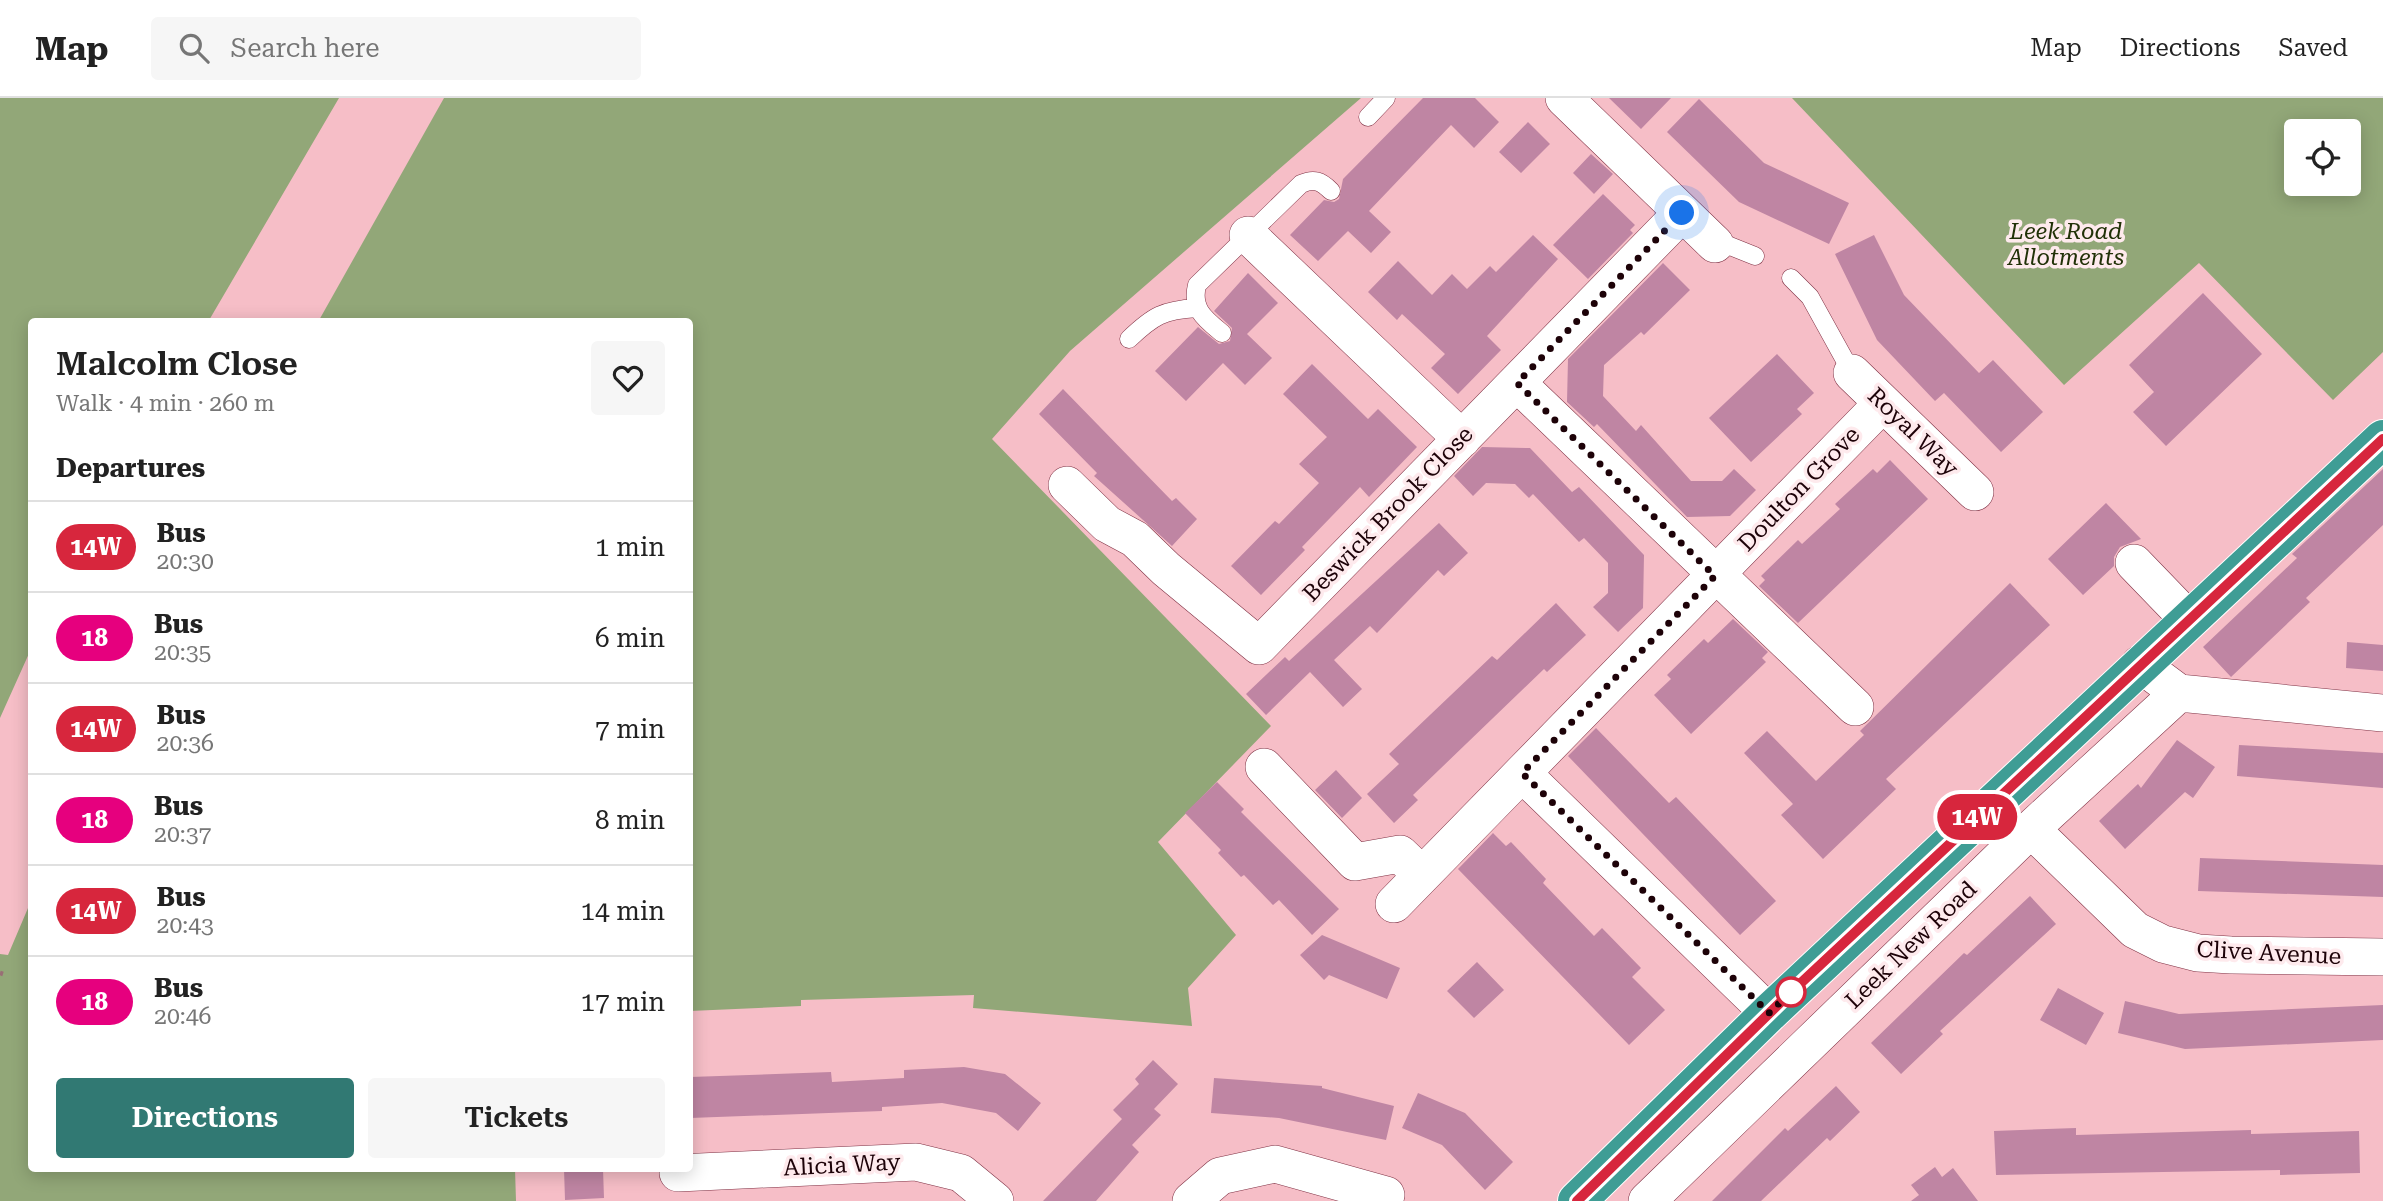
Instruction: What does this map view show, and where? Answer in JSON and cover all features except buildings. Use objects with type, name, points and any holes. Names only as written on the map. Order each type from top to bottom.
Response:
[{"type":"highway","name":"Leek New Road","points":[[1577,1201],[1769,1013],[2383,440]]},
{"type":"street","points":[[1582,104],[1682,213],[1715,244]]},
{"type":"street","name":"Beswick Brook Close","points":[[1067,485],[1107,524],[1135,539],[1166,569],[1259,646],[1682,213]]},
{"type":"street","points":[[1248,235],[1462,439]]},
{"type":"street","name":"Royal Way","points":[[1852,373],[1975,492]]},
{"type":"street","points":[[1517,383],[1715,576],[1855,707]]},
{"type":"street","name":"Doulton Grove","points":[[1715,576],[1883,403]]},
{"type":"street","points":[[2134,563],[2189,620]]},
{"type":"street","points":[[1394,904],[1411,865],[1522,773],[1715,576]]},
{"type":"street","points":[[2140,664],[2179,693],[2383,713]]},
{"type":"street","name":"Leek New Road","points":[[1647,1201],[2031,830],[2179,693]]},
{"type":"street","points":[[1264,767],[1355,862],[1411,865]]},
{"type":"street","points":[[1522,773],[1769,1013]]},
{"type":"street","name":"Clive Avenue","points":[[2031,830],[2135,930],[2163,944],[2198,953],[2231,955],[2383,957]]},
{"type":"street","name":"Alicia Way","points":[[678,1173],[916,1162],[961,1173],[995,1201]]},
{"type":"street","points":[[1191,1201],[1220,1176],[1275,1164],[1393,1191]]},
{"type":"lane","points":[[1368,117],[1385,98]]},
{"type":"lane","points":[[1222,333],[1197,308],[1194,297],[1197,285],[1301,184],[1309,180],[1322,182],[1331,191]]},
{"type":"lane","points":[[1715,244],[1730,246],[1755,256]]},
{"type":"lane","points":[[1791,278],[1810,297],[1852,373]]},
{"type":"lane","points":[[1129,339],[1151,318],[1166,312],[1197,308]]},
{"type":"green space","points":[[0,98],[339,98],[210,318],[28,318],[28,656],[0,718]]},
{"type":"green space","points":[[444,98],[1361,98],[1070,351],[992,439],[1271,726],[1158,842],[1236,935],[1188,988],[1192,1026],[973,1008],[974,995],[801,1000],[801,1006],[693,1011],[693,318],[320,318]]},
{"type":"green space","name":"Leek Road Allotments","points":[[1792,98],[2383,98],[2383,352],[2333,400],[2199,263],[2064,385]]},
{"type":"green space","points":[[28,908],[28,1172],[515,1172],[516,1201],[0,1201],[0,954],[8,955]]},
{"type":"bus line","name":"14W","points":[[1577,1201],[1788,995],[2383,439]]},
{"type":"route","points":[[1682,213],[1517,383],[1715,576],[1522,773],[1769,1013],[1791,992]]}]
